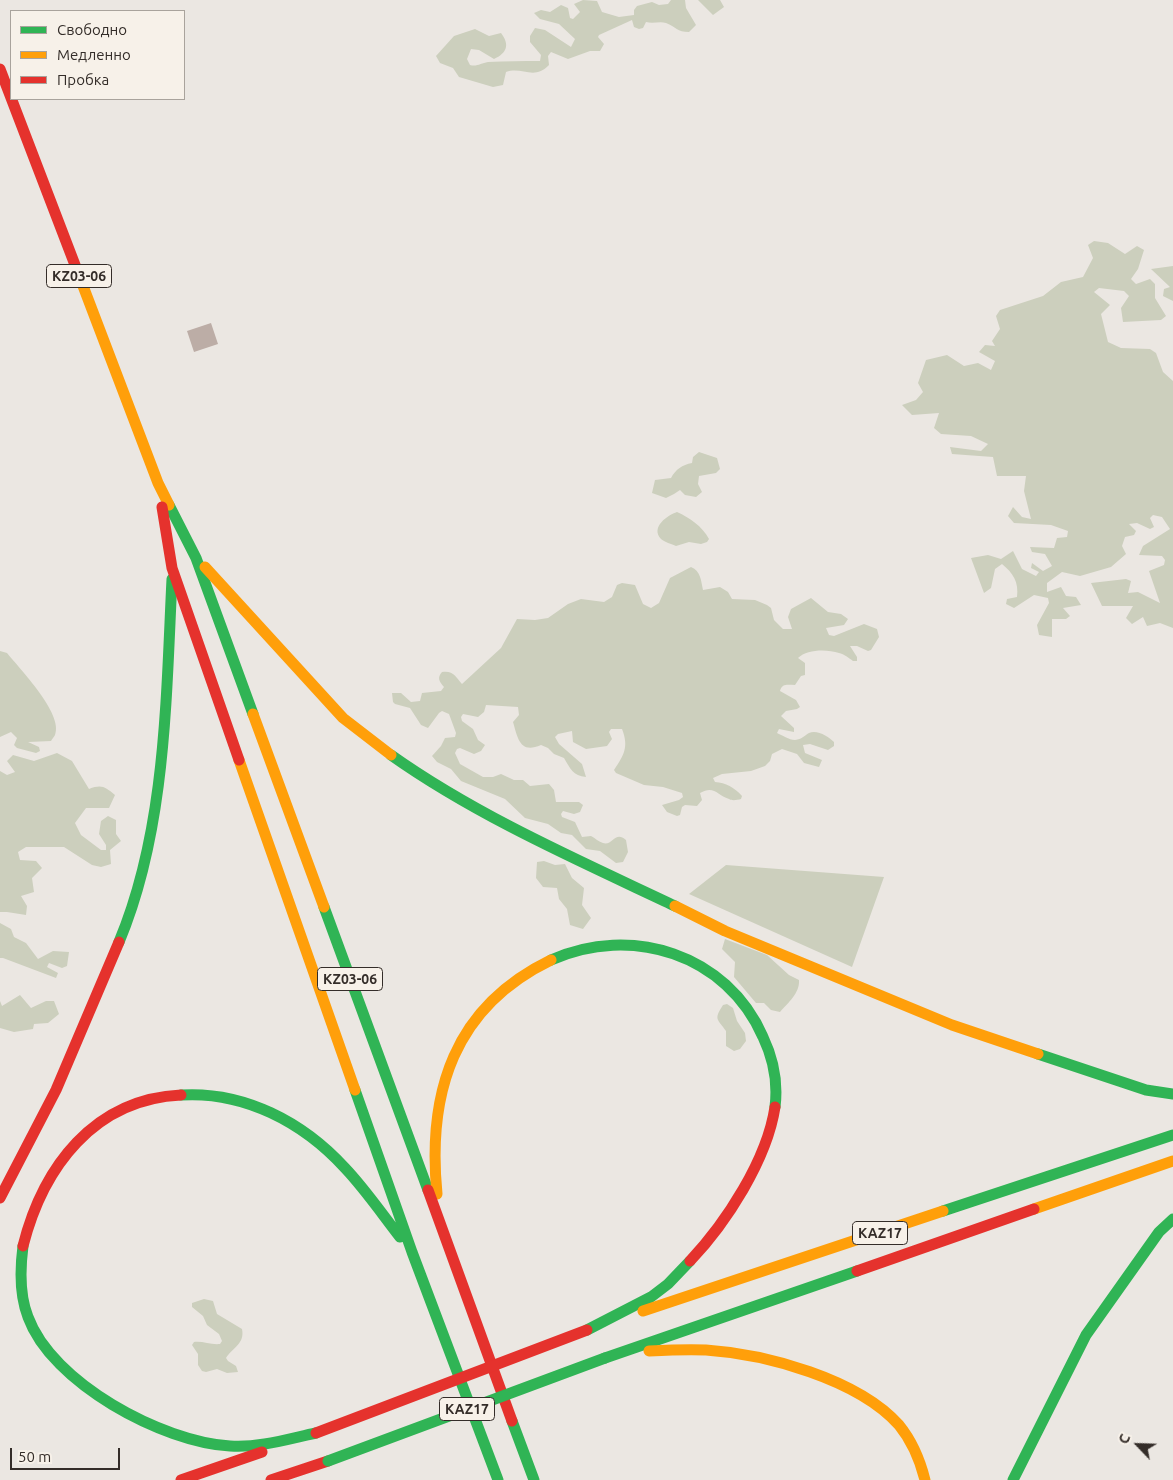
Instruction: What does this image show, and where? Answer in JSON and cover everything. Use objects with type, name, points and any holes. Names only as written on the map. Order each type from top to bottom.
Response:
[{"type":"main road","name":"KZ03-06","points":[[0,69],[10,95]]},
{"type":"main road","name":"KZ03-06","points":[[12,100],[158,483],[196,558],[534,1480]]},
{"type":"main road","name":"KZ03-06","points":[[158,483],[172,568],[412,1252],[498,1480]]},
{"type":"main road","points":[[196,558],[343,718],[428,781],[546,844],[725,931],[952,1025],[1146,1090],[1173,1094]]},
{"type":"main road","points":[[0,1198],[56,1090],[100,991],[129,919],[146,860],[164,734],[172,568]]},
{"type":"main road","points":[[444,1237],[436,1187],[435,1124],[446,1077],[462,1040],[481,1011],[494,997],[544,963],[563,954],[596,945],[632,944],[647,947],[679,956],[711,972],[740,1000],[763,1036],[775,1080],[776,1099],[774,1117],[750,1177],[732,1210],[698,1252],[661,1290],[642,1302],[587,1330]]},
{"type":"main road","points":[[316,1434],[246,1446],[216,1445],[165,1430],[138,1418],[88,1389],[68,1374],[52,1357],[38,1335],[28,1315],[23,1299],[20,1265],[23,1242],[39,1196],[60,1161],[93,1128],[112,1113],[160,1096],[186,1093],[230,1098],[272,1113],[322,1147],[344,1167],[412,1252]]},
{"type":"main road","name":"KAZ17","points":[[181,1480],[316,1434],[587,1330],[1173,1135]]},
{"type":"main road","name":"KAZ17","points":[[271,1480],[328,1461],[605,1358],[1173,1161]]},
{"type":"main road","points":[[1013,1480],[1086,1335],[1159,1232],[1173,1219]]},
{"type":"main road","points":[[605,1358],[656,1350],[714,1350],[758,1358],[812,1373],[848,1389],[885,1412],[899,1426],[912,1444],[923,1468],[925,1480]]},
{"type":"main road","points":[[307,1480],[328,1461]]},
{"type":"green space","points":[[583,0],[597,1],[602,12],[619,17],[634,15],[634,10],[637,6],[652,2],[659,5],[668,4],[671,0],[685,0],[686,8],[696,25],[689,32],[682,31],[666,23],[646,22],[643,28],[639,29],[634,27],[632,20],[599,35],[598,37],[604,44],[600,51],[590,51],[568,59],[551,52],[548,56],[549,65],[544,70],[533,73],[506,72],[503,85],[493,87],[459,77],[453,68],[440,63],[436,56],[454,36],[475,29],[489,36],[501,33],[506,41],[506,48],[502,54],[494,59],[479,50],[471,49],[467,59],[470,65],[488,62],[540,61],[541,55],[530,42],[530,36],[535,28],[545,30],[571,47],[575,39],[559,24],[540,19],[534,13],[541,10],[550,12],[561,5],[568,8],[570,18],[573,19],[580,12],[574,4]]},
{"type":"green space","points":[[698,0],[720,0],[724,7],[713,15]]},
{"type":"green space","points":[[1094,241],[1108,243],[1125,254],[1137,246],[1144,250],[1138,269],[1131,279],[1136,284],[1150,279],[1155,284],[1155,298],[1166,316],[1161,320],[1123,322],[1121,308],[1129,296],[1124,291],[1099,288],[1094,292],[1110,305],[1101,314],[1108,342],[1121,348],[1150,349],[1156,353],[1163,372],[1173,381],[1173,628],[1160,623],[1147,626],[1143,617],[1132,624],[1126,618],[1133,606],[1102,606],[1091,583],[1126,579],[1131,581],[1128,593],[1138,592],[1160,603],[1149,571],[1164,565],[1165,560],[1162,556],[1139,555],[1143,546],[1170,529],[1162,517],[1153,515],[1150,518],[1154,527],[1150,529],[1137,523],[1129,524],[1136,531],[1134,535],[1125,537],[1122,546],[1126,554],[1111,567],[1080,576],[1062,572],[1047,583],[1047,592],[1061,587],[1066,596],[1076,597],[1081,605],[1063,608],[1070,616],[1066,619],[1052,619],[1052,637],[1039,635],[1037,625],[1049,603],[1048,598],[1034,595],[1014,608],[1006,604],[1007,599],[1017,597],[1017,587],[1012,574],[1002,564],[995,569],[991,588],[984,593],[971,558],[988,555],[1001,559],[1013,551],[1022,569],[1036,576],[1039,572],[1031,568],[1032,563],[1043,571],[1052,566],[1045,554],[1032,552],[1030,547],[1054,548],[1057,538],[1067,537],[1068,531],[1051,525],[1014,523],[1008,516],[1013,507],[1022,517],[1031,519],[1024,491],[1026,476],[997,476],[993,457],[952,454],[950,447],[981,451],[988,444],[971,436],[941,434],[934,428],[939,413],[912,415],[902,405],[916,400],[923,392],[918,383],[926,360],[947,355],[964,366],[978,363],[991,370],[995,361],[979,352],[985,345],[995,346],[992,341],[1000,329],[996,316],[1000,310],[1043,296],[1061,282],[1083,277],[1093,258],[1088,245]]},
{"type":"green space","points":[[1173,266],[1173,301],[1163,296],[1164,289],[1170,287],[1151,269]]},
{"type":"green space","points":[[699,452],[717,458],[720,469],[716,473],[699,476],[698,484],[702,492],[696,497],[685,495],[680,490],[666,498],[652,493],[655,480],[671,478],[680,468],[692,463],[693,457]]},
{"type":"green space","points":[[677,512],[699,526],[709,539],[707,542],[701,544],[689,542],[676,546],[661,539],[658,535],[659,526],[665,519]]},
{"type":"green space","points":[[691,567],[699,574],[703,590],[720,587],[728,592],[732,599],[755,600],[767,605],[771,608],[774,620],[783,629],[792,629],[788,617],[791,609],[811,598],[828,612],[841,614],[848,619],[844,625],[826,628],[829,635],[834,636],[864,624],[877,629],[879,637],[871,650],[868,651],[857,646],[850,646],[857,657],[857,661],[829,651],[812,651],[802,655],[798,658],[805,663],[805,675],[801,676],[795,685],[786,685],[781,688],[780,691],[796,700],[800,707],[786,711],[781,716],[794,728],[794,732],[779,729],[777,733],[795,740],[809,733],[816,732],[834,742],[834,746],[828,750],[810,744],[803,745],[805,753],[822,760],[819,767],[804,763],[797,754],[782,749],[772,754],[770,761],[765,766],[751,771],[722,774],[713,778],[715,782],[726,784],[736,790],[742,796],[741,799],[732,800],[712,790],[705,791],[700,793],[702,800],[697,806],[685,805],[682,807],[680,815],[677,816],[667,812],[662,805],[679,800],[683,797],[682,793],[663,787],[644,785],[616,773],[614,770],[625,746],[622,729],[611,729],[609,732],[612,739],[607,746],[586,749],[573,742],[572,731],[558,734],[555,737],[559,744],[582,764],[586,777],[575,773],[564,758],[554,754],[548,748],[541,745],[528,748],[521,743],[513,722],[519,715],[518,707],[486,705],[484,712],[478,717],[463,714],[461,717],[462,721],[473,729],[478,740],[485,745],[481,751],[474,754],[460,748],[457,749],[455,753],[460,764],[483,777],[493,777],[501,774],[514,780],[523,780],[530,786],[549,784],[554,790],[556,802],[579,802],[583,805],[580,812],[574,814],[563,811],[562,817],[575,822],[582,837],[591,836],[606,843],[617,837],[622,837],[626,840],[628,852],[623,862],[616,863],[600,851],[586,849],[572,835],[561,833],[548,824],[525,818],[505,799],[461,781],[451,769],[437,762],[432,756],[445,738],[455,737],[456,733],[449,714],[442,711],[439,713],[428,728],[421,725],[410,708],[393,702],[392,693],[401,693],[411,702],[420,701],[422,693],[441,691],[444,687],[439,680],[442,672],[452,673],[462,684],[501,648],[517,619],[535,620],[548,618],[568,604],[581,599],[604,602],[612,597],[617,585],[622,583],[635,585],[643,604],[651,608],[659,603],[670,578]]},
{"type":"green space","points":[[0,651],[7,653],[30,680],[53,715],[56,726],[55,735],[51,741],[28,742],[39,747],[40,751],[36,753],[17,748],[14,745],[17,738],[11,732],[0,737]]},
{"type":"green space","points":[[57,753],[72,761],[89,789],[103,787],[115,795],[109,808],[86,808],[75,823],[81,835],[101,850],[106,850],[106,845],[99,834],[101,821],[108,816],[116,820],[116,834],[121,841],[110,850],[111,864],[101,867],[92,865],[64,847],[26,847],[18,852],[20,860],[36,861],[42,868],[32,878],[34,892],[21,896],[27,906],[26,915],[0,912],[0,771],[7,775],[15,772],[7,761],[13,755],[34,761]]},
{"type":"green space","points":[[544,861],[555,865],[565,864],[572,878],[584,888],[582,905],[591,918],[583,929],[570,925],[567,909],[559,899],[557,888],[543,887],[536,878],[537,862]]},
{"type":"green space","points":[[726,865],[884,877],[852,967],[689,894]]},
{"type":"green space","points":[[0,923],[11,929],[14,937],[26,943],[38,959],[53,951],[69,952],[67,966],[62,968],[49,963],[47,967],[58,973],[56,978],[0,958]]},
{"type":"green space","points":[[725,939],[767,955],[789,975],[799,980],[796,993],[780,1012],[771,1010],[764,1003],[756,1003],[734,977],[735,962],[722,949]]},
{"type":"green space","points":[[20,995],[31,1008],[46,1001],[54,1001],[59,1014],[48,1023],[34,1024],[33,1029],[14,1032],[0,1028],[0,1001],[2,1006]]},
{"type":"green space","points":[[727,1004],[733,1008],[737,1021],[745,1033],[746,1041],[740,1049],[734,1051],[726,1046],[726,1031],[717,1017],[723,1005]]},
{"type":"green space","points":[[204,1299],[213,1301],[217,1314],[242,1329],[240,1342],[226,1358],[236,1366],[238,1372],[227,1373],[217,1369],[206,1372],[202,1371],[198,1365],[198,1354],[192,1345],[194,1342],[220,1344],[222,1341],[219,1334],[207,1325],[203,1316],[192,1307],[192,1303]]},
{"type":"building","points":[[211,323],[218,344],[194,352],[187,331]]},
{"type":"traffic: fast","points":[[169,505],[196,558],[253,714]]},
{"type":"traffic: fast","points":[[119,942],[135,899],[155,810],[165,717],[172,579]]},
{"type":"traffic: fast","points":[[391,755],[458,798],[494,818],[566,855],[675,906]]},
{"type":"traffic: fast","points":[[324,907],[428,1190]]},
{"type":"traffic: fast","points":[[551,960],[582,950],[613,945],[644,947],[674,954],[701,967],[726,985],[747,1008],[763,1037],[770,1053],[774,1071],[775,1107]]},
{"type":"traffic: fast","points":[[1038,1054],[1146,1090],[1173,1094]]},
{"type":"traffic: fast","points":[[355,1090],[412,1252],[498,1480]]},
{"type":"traffic: fast","points":[[181,1095],[204,1095],[250,1104],[291,1124],[311,1137],[345,1168],[400,1237]]},
{"type":"traffic: fast","points":[[943,1211],[1173,1135]]},
{"type":"traffic: fast","points":[[1013,1480],[1086,1335],[1159,1232],[1173,1219]]},
{"type":"traffic: fast","points":[[23,1246],[21,1273],[23,1299],[28,1317],[41,1341],[60,1364],[85,1386],[112,1405],[143,1421],[173,1433],[203,1442],[230,1446],[263,1444],[316,1433]]},
{"type":"traffic: fast","points":[[587,1330],[651,1297],[668,1284],[690,1261]]},
{"type":"traffic: fast","points":[[605,1358],[857,1271]]},
{"type":"traffic: fast","points":[[328,1461],[605,1358]]},
{"type":"traffic: fast","points":[[512,1421],[534,1480]]},
{"type":"traffic: slow","points":[[80,278],[158,483],[169,505]]},
{"type":"traffic: slow","points":[[205,567],[343,718],[391,755]]},
{"type":"traffic: slow","points":[[253,714],[324,907]]},
{"type":"traffic: slow","points":[[239,760],[355,1090]]},
{"type":"traffic: slow","points":[[675,906],[725,931],[952,1025],[1038,1054]]},
{"type":"traffic: slow","points":[[437,1194],[435,1157],[437,1121],[443,1088],[454,1056],[470,1028],[491,1002],[518,979],[551,960]]},
{"type":"traffic: slow","points":[[1034,1209],[1173,1161]]},
{"type":"traffic: slow","points":[[643,1311],[943,1211]]},
{"type":"traffic: slow","points":[[649,1351],[699,1350],[730,1352],[783,1363],[836,1382],[860,1394],[899,1425],[915,1451],[925,1480]]},
{"type":"traffic: jam","points":[[0,69],[10,95]]},
{"type":"traffic: jam","points":[[12,100],[80,278]]},
{"type":"traffic: jam","points":[[162,507],[172,568],[239,760]]},
{"type":"traffic: jam","points":[[0,1198],[56,1090],[119,942]]},
{"type":"traffic: jam","points":[[23,1246],[32,1217],[44,1190],[59,1165],[77,1142],[98,1124],[122,1109],[150,1099],[181,1095]]},
{"type":"traffic: jam","points":[[690,1261],[704,1246],[731,1210],[743,1190],[763,1148],[771,1127],[775,1107]]},
{"type":"traffic: jam","points":[[428,1190],[512,1421]]},
{"type":"traffic: jam","points":[[857,1271],[1034,1209]]},
{"type":"traffic: jam","points":[[316,1433],[587,1330]]},
{"type":"traffic: jam","points":[[181,1480],[262,1452]]},
{"type":"traffic: jam","points":[[271,1480],[328,1461]]}]
